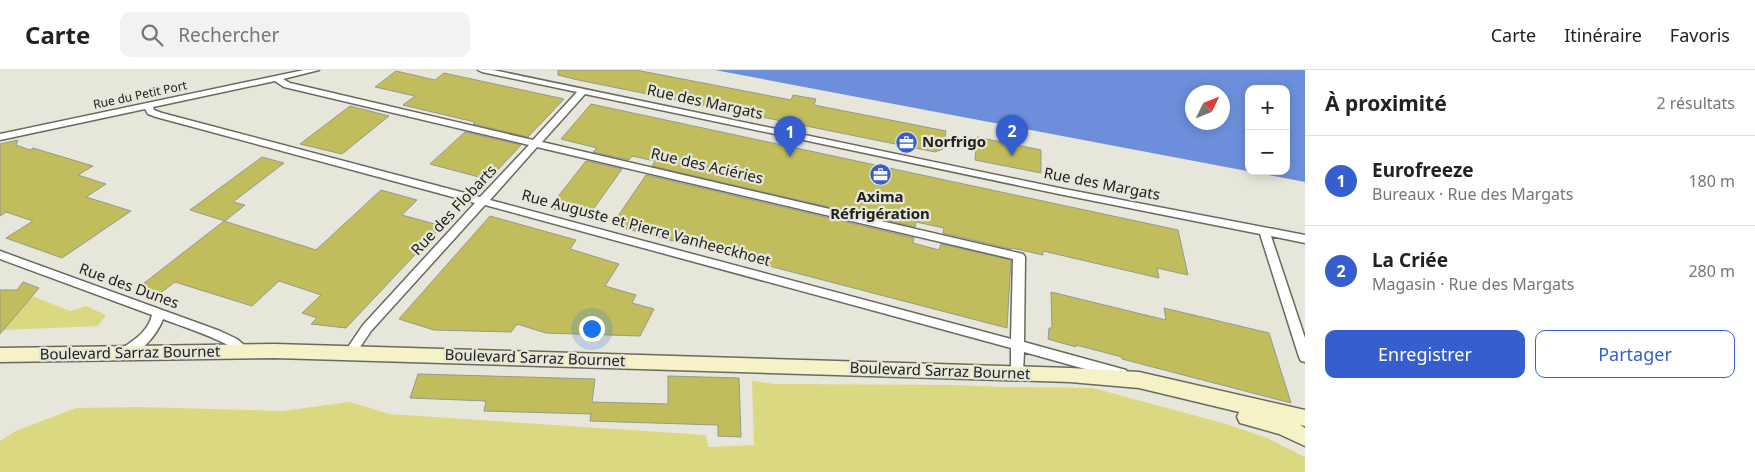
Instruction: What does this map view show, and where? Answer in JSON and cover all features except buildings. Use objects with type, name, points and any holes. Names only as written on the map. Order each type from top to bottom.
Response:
[{"type":"street","name":"Rue du Petit Port","points":[[0,137],[315,70]]},
{"type":"street","name":"Rue des Margats","points":[[482,70],[1058,191],[1305,239]]},
{"type":"street","name":"Rue des Aciéries","points":[[276,78],[287,85],[1019,256],[1017,373]]},
{"type":"street","name":"Rue des Flobarts","points":[[350,353],[367,328],[583,91]]},
{"type":"street","name":"Rue Auguste et Pierre Vanheeckhoet","points":[[148,106],[151,112],[159,115],[1017,344],[1139,380]]},
{"type":"street","points":[[1264,230],[1305,357]]},
{"type":"street","name":"Rue des Dunes","points":[[0,255],[223,337],[245,351]]},
{"type":"street","points":[[125,352],[151,333],[157,324],[159,313]]},
{"type":"street","name":"Boulevard Sarraz Bournet","points":[[0,355],[245,351],[1070,375],[1139,380],[1305,418]]},
{"type":"street","name":"Boulevard Sarraz Bournet","points":[[1070,375],[1117,383],[1264,421],[1305,437]]},
{"type":"shaded area","points":[[32,296],[70,311],[86,306],[106,315],[98,326],[3,330]]},
{"type":"shaded area","points":[[752,381],[775,384],[1093,388],[1226,424],[1267,438],[1305,457],[1305,472],[0,472],[0,441],[16,431],[76,408],[139,407],[282,411],[350,402],[389,414],[706,435],[708,447],[754,445]]},
{"type":"water","points":[[715,70],[1305,70],[1305,182],[1268,175],[1290,175],[1290,85],[1245,85],[1245,171]]},
{"type":"place","name":"Norfrigo","points":[[906,142]]},
{"type":"place","name":"La Criée","points":[[1012,156]]},
{"type":"place","name":"Eurofreeze","points":[[790,157]]},
{"type":"place","name":"Axima Réfrigération","points":[[880,174]]}]
